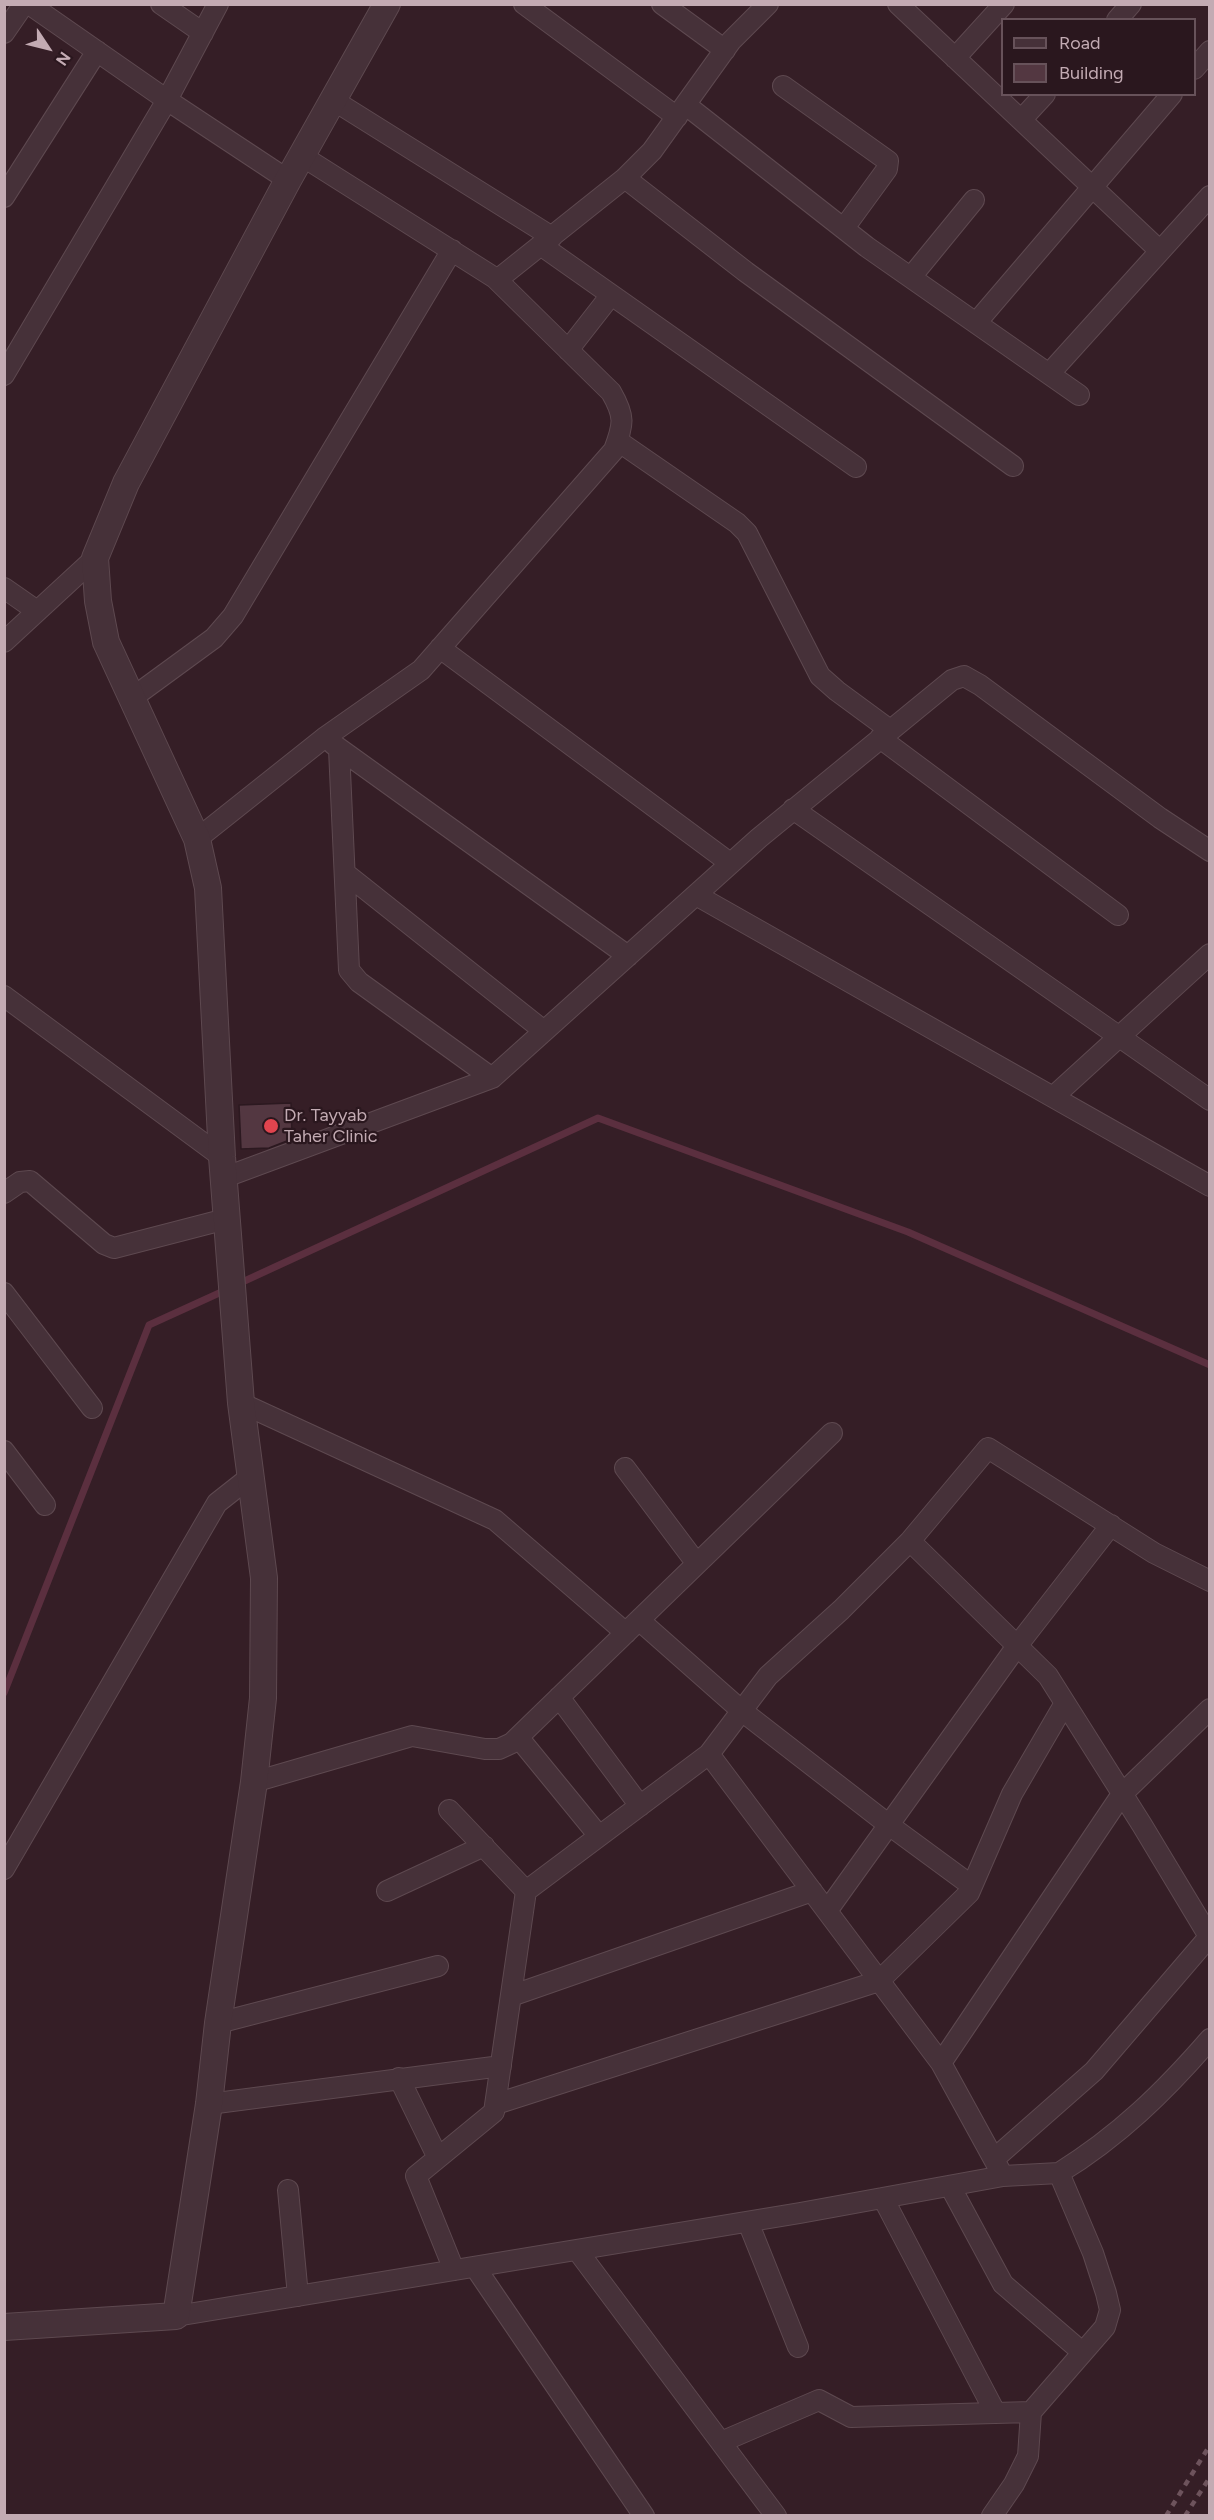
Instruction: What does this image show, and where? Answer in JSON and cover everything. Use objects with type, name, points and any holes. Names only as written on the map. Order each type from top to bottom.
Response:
[{"type":"street","points":[[4,33],[24,4]]},
{"type":"street","points":[[29,4],[167,100],[288,180]]},
{"type":"street","points":[[161,4],[203,33]]},
{"type":"street","points":[[4,375],[167,100],[218,4]]},
{"type":"street","points":[[4,642],[95,558],[126,483],[288,180],[387,4]]},
{"type":"street","points":[[524,4],[681,111],[1079,396]]},
{"type":"street","points":[[662,4],[725,50]]},
{"type":"street","points":[[497,280],[625,178],[652,151],[737,34],[768,4]]},
{"type":"street","points":[[898,4],[1159,250]]},
{"type":"street","points":[[955,58],[1004,4]]},
{"type":"street","points":[[1119,18],[1131,4]]},
{"type":"street","points":[[4,197],[97,51]]},
{"type":"street","points":[[1196,67],[1209,51]]},
{"type":"street","points":[[783,86],[888,161],[887,169],[843,228]]},
{"type":"street","points":[[1021,120],[1043,96]]},
{"type":"street","points":[[976,323],[1170,96]]},
{"type":"street","points":[[333,100],[547,242],[611,295],[856,467]]},
{"type":"street","points":[[197,839],[332,743],[421,670],[614,450],[621,430],[621,410],[611,392],[497,280],[302,156]]},
{"type":"street","points":[[625,178],[746,272],[1013,466]]},
{"type":"street","points":[[1048,374],[1209,196]]},
{"type":"street","points":[[910,277],[974,200]]},
{"type":"street","points":[[132,698],[214,638],[233,616],[452,250]]},
{"type":"street","points":[[568,350],[611,295]]},
{"type":"street","points":[[618,441],[737,523],[747,533],[820,676],[885,734],[1118,915]]},
{"type":"street","points":[[95,558],[98,601],[106,642],[197,839],[208,888],[226,1219],[235,1333],[241,1403],[264,1578],[263,1698],[254,1782],[218,2023],[209,2104],[176,2316]]},
{"type":"street","points":[[4,588],[37,611]]},
{"type":"street","points":[[440,648],[730,863]]},
{"type":"street","points":[[223,1168],[492,1078],[793,809],[952,680],[964,676],[980,685],[1160,818],[1209,851]]},
{"type":"street","points":[[332,743],[345,873],[350,970],[353,977],[492,1078]]},
{"type":"street","points":[[332,743],[628,956]]},
{"type":"street","points":[[793,809],[1209,1100]]},
{"type":"street","points":[[345,873],[544,1031]]},
{"type":"street","points":[[696,895],[1209,1186]]},
{"type":"street","points":[[1053,1097],[1209,954]]},
{"type":"street","points":[[4,996],[223,1168]]},
{"type":"street","points":[[4,1193],[20,1182],[30,1182],[104,1244],[114,1248],[226,1219]]},
{"type":"street","points":[[4,1293],[92,1408]]},
{"type":"street","points":[[241,1403],[495,1520],[889,1825],[972,1886]]},
{"type":"street","points":[[254,1782],[412,1736],[484,1749],[499,1749],[512,1743],[832,1433]]},
{"type":"street","points":[[454,2270],[416,2176],[494,2112],[526,1890],[709,1754],[768,1676],[841,1610],[910,1541],[988,1448],[1154,1553],[1209,1581]]},
{"type":"street","points":[[4,1451],[45,1505]]},
{"type":"street","points":[[625,1468],[697,1564]]},
{"type":"street","points":[[4,1869],[217,1503],[250,1477]]},
{"type":"street","points":[[827,1911],[1017,1646],[1111,1525]]},
{"type":"street","points":[[4,2327],[176,2316],[748,2222],[950,2186],[998,2168],[1094,2071],[1209,1938],[1048,1676],[910,1541]]},
{"type":"street","points":[[559,1697],[640,1806]]},
{"type":"street","points":[[496,2104],[879,1981],[969,1893],[1012,1794],[1065,1703]]},
{"type":"street","points":[[941,2063],[1122,1794],[1209,1709]]},
{"type":"street","points":[[518,1737],[599,1836]]},
{"type":"street","points":[[709,1754],[941,2063],[998,2168]]},
{"type":"street","points":[[449,1810],[526,1890]]},
{"type":"street","points":[[387,1891],[484,1846]]},
{"type":"street","points":[[511,1996],[812,1891]]},
{"type":"street","points":[[218,2023],[438,1966]]},
{"type":"street","points":[[998,2168],[1059,2173],[1089,2155],[1172,2084],[1209,2039]]},
{"type":"street","points":[[209,2104],[501,2066]]},
{"type":"street","points":[[399,2078],[438,2158]]},
{"type":"street","points":[[992,2516],[1014,2484],[1028,2456],[1030,2412],[1105,2327],[1110,2310],[1093,2253],[1059,2173]]},
{"type":"street","points":[[950,2186],[1003,2284],[1082,2352]]},
{"type":"street","points":[[288,2190],[298,2296]]},
{"type":"street","points":[[883,2198],[995,2412]]},
{"type":"street","points":[[748,2222],[798,2348]]},
{"type":"street","points":[[577,2250],[776,2516]]},
{"type":"street","points":[[475,2267],[644,2516]]},
{"type":"street","points":[[722,2442],[819,2400],[851,2417],[1030,2412]]},
{"type":"building","points":[[291,1103],[292,1139],[269,1148],[241,1149],[239,1105]]},
{"type":"waterway","points":[[238,1284],[598,1118],[908,1232],[1210,1365]]},
{"type":"waterway","points":[[4,1693],[149,1325],[228,1289]]},
{"type":"railway","points":[[1166,2516],[1210,2445]]},
{"type":"railway","points":[[1185,2516],[1210,2477]]},
{"type":"place","name":"Dr. Tayyab Taher Clinic","points":[[271,1126]]}]
